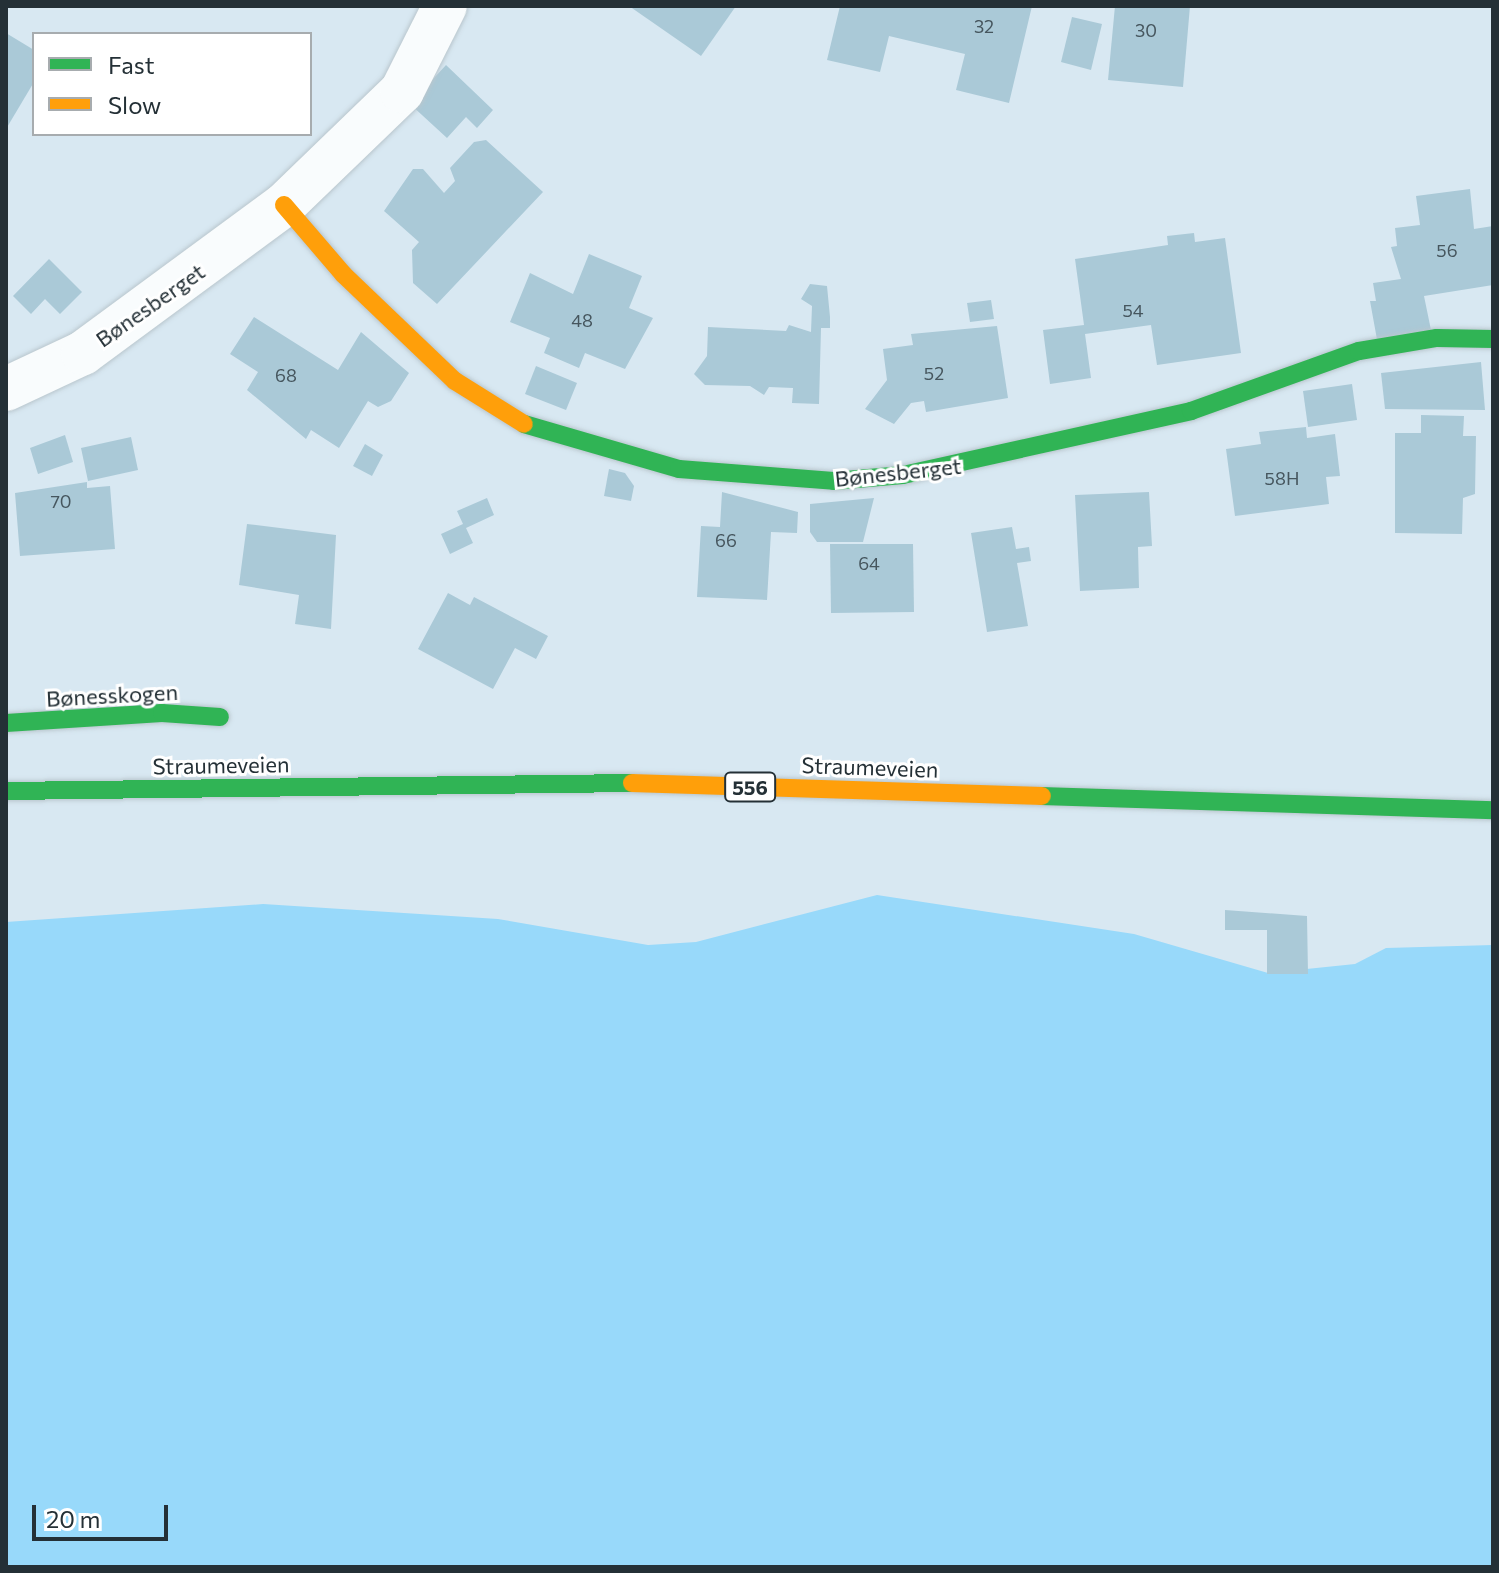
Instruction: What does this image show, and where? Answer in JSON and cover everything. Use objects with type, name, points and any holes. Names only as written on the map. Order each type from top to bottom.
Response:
[{"type":"street","name":"Bønesberget","points":[[6,389],[83,353],[284,205],[402,91],[445,6]]},
{"type":"street","name":"Bønesberget","points":[[284,205],[344,275],[455,381],[507,419],[679,469],[834,481],[903,475],[1163,419],[1359,351],[1437,338],[1493,339]]},
{"type":"street","name":"Bønesskogen","points":[[6,723],[162,713],[220,717]]},
{"type":"street","name":"Straumeveien","points":[[6,791],[643,783],[1493,810]]},
{"type":"water","points":[[877,895],[1134,934],[1268,973],[1355,964],[1386,948],[1493,945],[1493,1567],[6,1567],[6,922],[263,904],[498,919],[648,945],[696,942]]},
{"type":"building","points":[[629,6],[736,6],[701,56]]},
{"type":"building","points":[[840,6],[1032,6],[1009,103],[956,90],[965,54],[889,36],[880,72],[827,60]]},
{"type":"building","points":[[1115,6],[1190,6],[1183,87],[1108,80]]},
{"type":"building","points":[[1072,17],[1102,24],[1091,70],[1061,62]]},
{"type":"building","points":[[6,33],[32,49],[32,85],[6,129]]},
{"type":"building","points":[[446,65],[493,110],[477,128],[466,117],[447,138],[410,104]]},
{"type":"building","points":[[486,140],[543,192],[437,304],[413,283],[412,250],[419,242],[384,211],[413,169],[423,169],[444,193],[455,181],[450,168],[474,142]]},
{"type":"building","points":[[1470,189],[1474,229],[1493,226],[1493,285],[1424,296],[1432,335],[1378,345],[1370,301],[1376,301],[1373,283],[1401,279],[1391,247],[1397,246],[1395,228],[1420,225],[1416,196]]},
{"type":"building","points":[[1194,233],[1195,242],[1225,238],[1241,353],[1157,365],[1151,325],[1085,334],[1091,378],[1050,384],[1043,330],[1084,325],[1075,259],[1168,245],[1167,236]]},
{"type":"building","points":[[589,254],[642,276],[629,308],[653,318],[625,369],[585,353],[579,368],[544,353],[550,338],[510,322],[530,273],[573,294]]},
{"type":"building","points":[[49,259],[82,292],[60,314],[45,299],[31,314],[13,296]]},
{"type":"building","points":[[810,284],[827,286],[830,317],[830,328],[821,328],[819,404],[792,403],[793,388],[769,387],[764,395],[750,386],[705,385],[694,374],[707,356],[708,327],[786,331],[789,325],[811,332],[812,306],[801,299]]},
{"type":"building","points":[[991,300],[994,319],[970,322],[967,303]]},
{"type":"building","points":[[254,317],[338,370],[361,332],[409,373],[391,401],[378,407],[368,401],[339,448],[311,430],[306,439],[247,390],[258,372],[230,354]]},
{"type":"building","points":[[997,326],[1008,398],[926,412],[924,401],[911,403],[894,424],[865,409],[887,380],[883,349],[913,345],[911,334]]},
{"type":"building","points":[[1481,362],[1485,410],[1385,409],[1381,373]]},
{"type":"building","points":[[536,366],[577,383],[566,410],[525,394]]},
{"type":"building","points":[[1352,384],[1357,420],[1308,427],[1303,391]]},
{"type":"building","points":[[1421,415],[1464,416],[1463,436],[1476,436],[1475,494],[1463,498],[1462,534],[1395,533],[1395,433],[1421,433]]},
{"type":"building","points":[[1306,427],[1307,438],[1335,434],[1340,476],[1326,477],[1329,504],[1235,516],[1226,449],[1261,444],[1259,432]]},
{"type":"building","points":[[65,435],[73,462],[38,474],[30,448]]},
{"type":"building","points":[[131,437],[138,470],[88,481],[81,448]]},
{"type":"building","points":[[365,444],[383,455],[372,476],[353,466]]},
{"type":"building","points":[[609,469],[625,473],[634,486],[631,501],[604,496]]},
{"type":"building","points":[[87,482],[87,488],[110,486],[115,549],[20,556],[15,493]]},
{"type":"building","points":[[722,492],[798,512],[797,533],[771,532],[767,600],[697,597],[701,526],[720,527]]},
{"type":"building","points":[[1149,492],[1152,546],[1138,547],[1139,588],[1080,591],[1075,495]]},
{"type":"building","points":[[487,498],[494,515],[466,528],[473,543],[450,554],[441,534],[463,524],[457,511]]},
{"type":"building","points":[[874,498],[863,542],[817,542],[810,532],[810,504]]},
{"type":"building","points":[[247,524],[336,535],[331,629],[295,624],[299,595],[239,585]]},
{"type":"building","points":[[1012,527],[1016,549],[1029,547],[1031,561],[1017,563],[1028,626],[987,632],[971,533]]},
{"type":"building","points":[[830,544],[913,544],[914,612],[831,613]]},
{"type":"building","points":[[448,593],[470,605],[474,597],[548,636],[536,659],[515,648],[493,689],[418,649]]},
{"type":"building","points":[[1225,910],[1307,916],[1308,974],[1267,974],[1267,930],[1225,930]]},
{"type":"traffic: fast","points":[[524,424],[679,469],[834,481],[903,475],[1191,411],[1359,351],[1437,338],[1493,339]]},
{"type":"traffic: fast","points":[[6,723],[162,713],[220,717]]},
{"type":"traffic: fast","points":[[6,791],[632,783]]},
{"type":"traffic: fast","points":[[1042,796],[1493,810]]},
{"type":"traffic: slow","points":[[284,205],[344,275],[455,381],[524,424]]},
{"type":"traffic: slow","points":[[632,783],[1042,796]]}]
